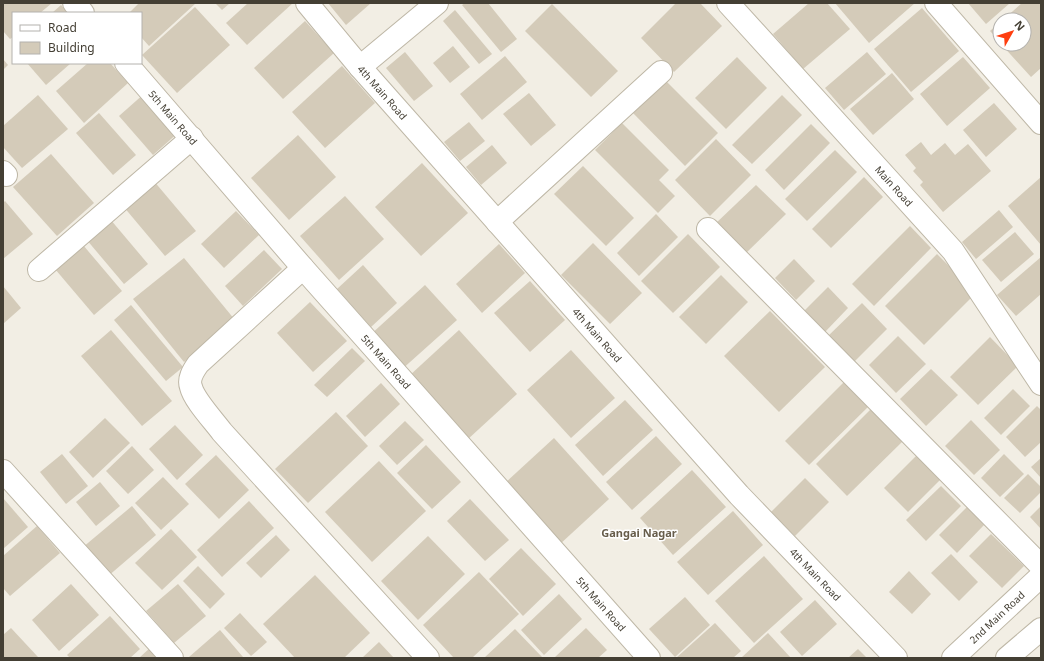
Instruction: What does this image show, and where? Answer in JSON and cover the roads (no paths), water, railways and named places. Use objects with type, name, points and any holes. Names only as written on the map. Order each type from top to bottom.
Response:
[{"type":"street","points":[[74,3],[82,12]]},
{"type":"street","name":"4th Main Road","points":[[307,3],[360,67],[739,496],[896,658]]},
{"type":"street","points":[[360,67],[437,3]]},
{"type":"street","name":"Main Road","points":[[728,3],[953,251],[1041,384]]},
{"type":"street","points":[[936,3],[1041,123]]},
{"type":"street","name":"5th Main Road","points":[[127,64],[303,268],[649,658]]},
{"type":"street","points":[[497,222],[661,72]]},
{"type":"street","points":[[39,270],[192,138]]},
{"type":"street","points":[[708,229],[1041,566]]},
{"type":"street","points":[[303,268],[198,364],[191,373],[190,387],[198,401],[222,432],[428,658]]},
{"type":"street","points":[[3,471],[172,658]]},
{"type":"street","name":"2nd Main Road","points":[[953,658],[1041,576]]},
{"type":"street","points":[[1007,658],[1041,629]]},
{"type":"district","name":"Gangai Nagar","points":[[639,533]]}]
